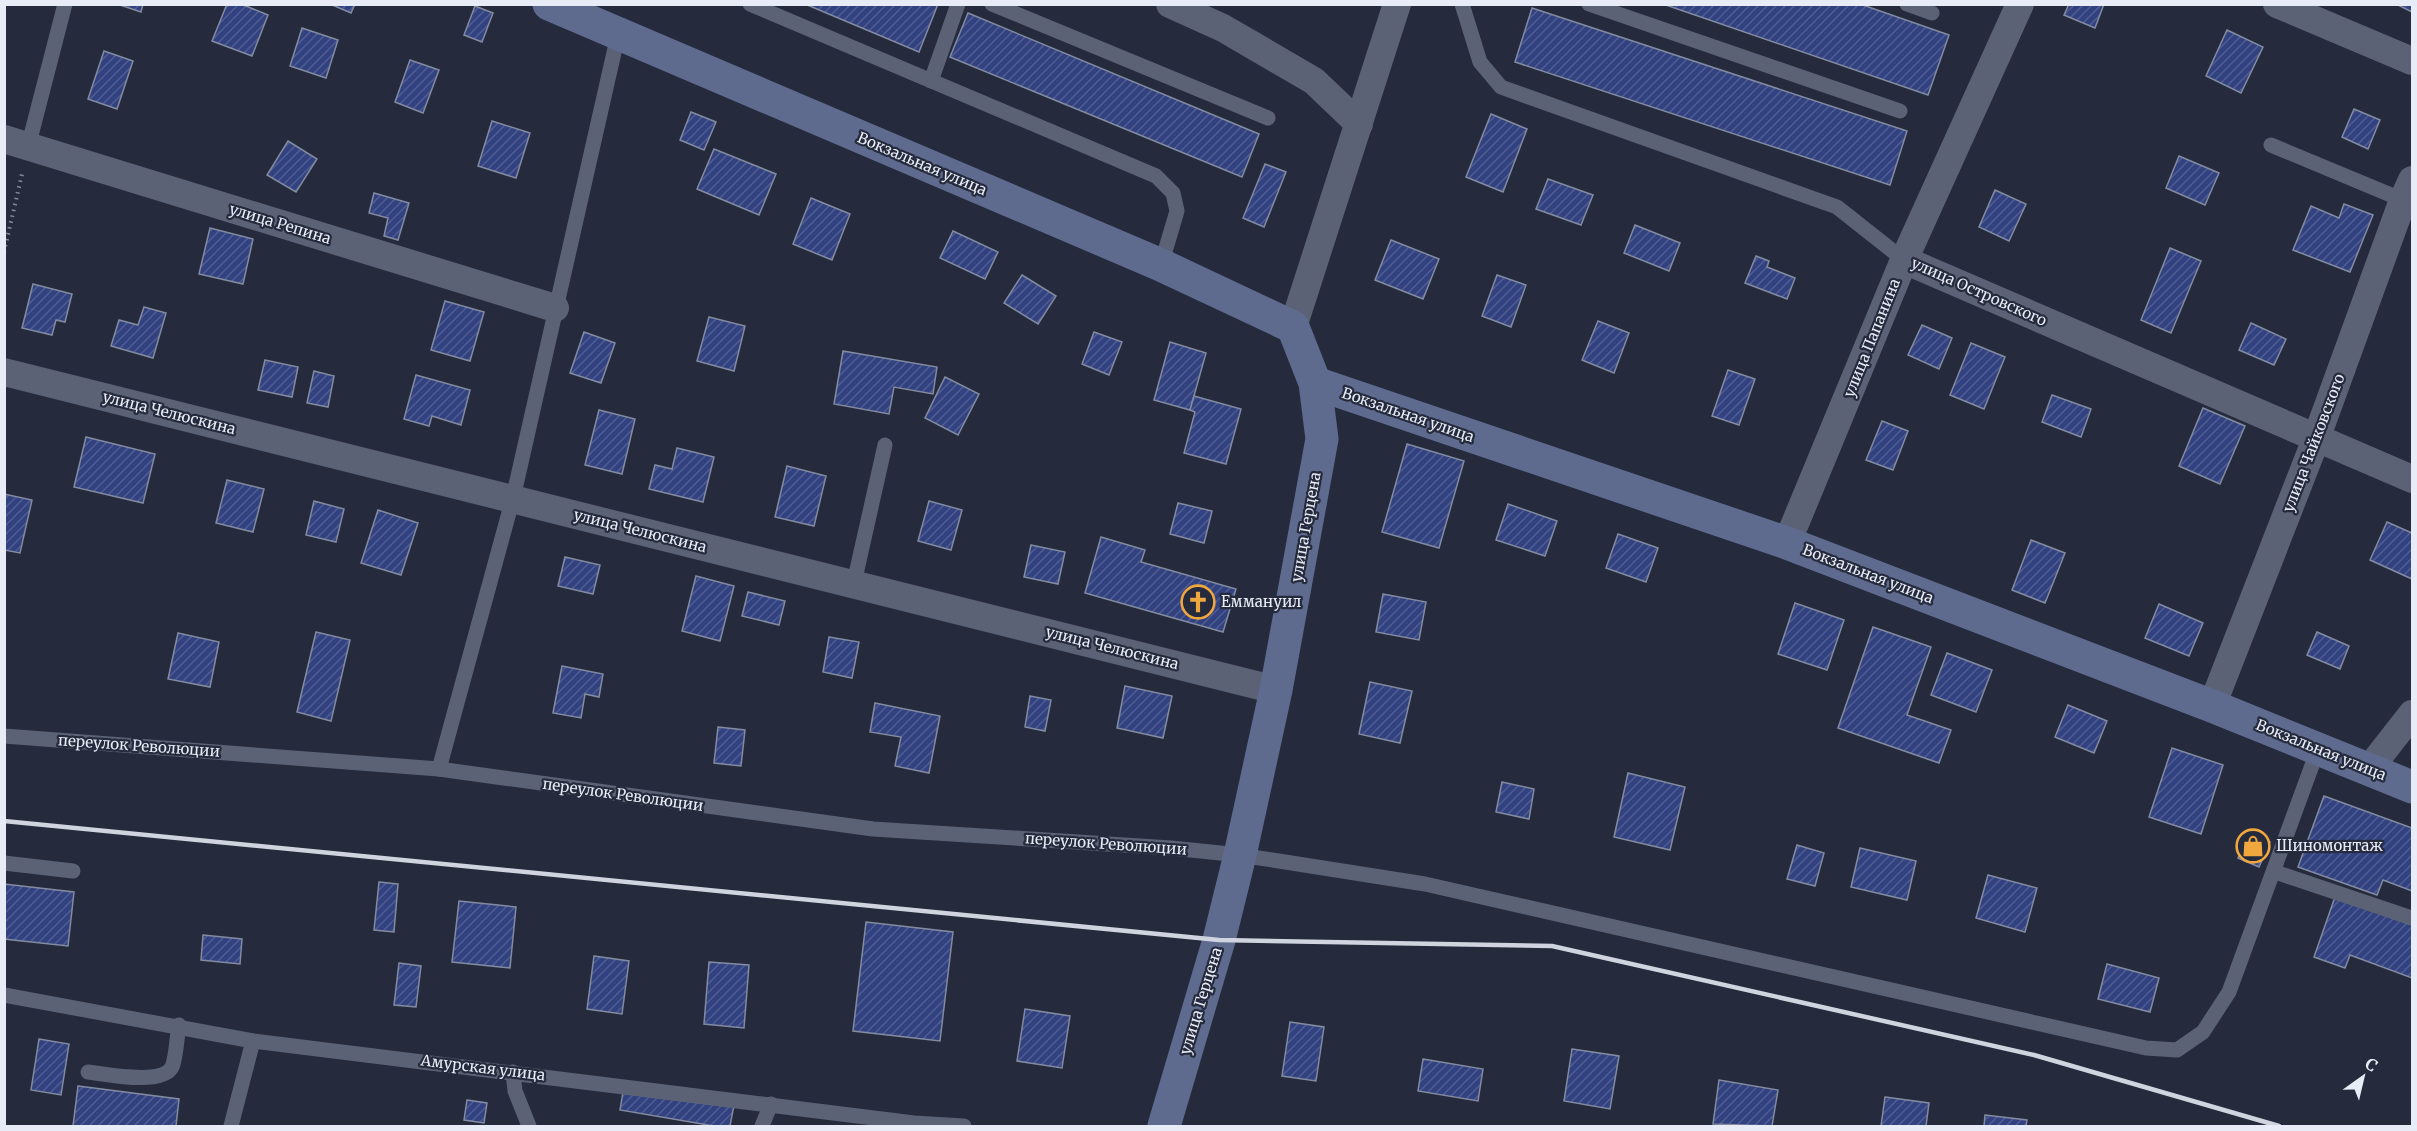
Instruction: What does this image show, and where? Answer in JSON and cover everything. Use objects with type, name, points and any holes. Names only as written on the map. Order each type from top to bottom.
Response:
[{"type":"main road","name":"Вокзальная улица","points":[[549,4],[1161,265],[1293,327]]},
{"type":"main road","name":"улица Герцена","points":[[1164,1126],[1219,940],[1240,855],[1276,690],[1322,439],[1315,383],[1293,327]]},
{"type":"main road","name":"Вокзальная улица","points":[[1315,383],[1787,543],[2212,706],[2412,787]]},
{"type":"street","points":[[1170,4],[1224,28],[1314,81],[1359,124]]},
{"type":"street","points":[[1293,327],[1397,4]]},
{"type":"street","name":"улица Папанина","points":[[1787,543],[1904,260],[2020,4]]},
{"type":"street","points":[[2277,4],[2412,61]]},
{"type":"street","name":"улица Репина","points":[[16,143],[555,308]]},
{"type":"street","name":"улица Чайковского","points":[[2212,706],[2316,439],[2408,190]]},
{"type":"street","name":"улица Островского","points":[[1904,260],[2412,479]]},
{"type":"street","name":"улица Челюскина","points":[[4,372],[1276,690]]},
{"type":"street","points":[[2369,769],[2412,714]]},
{"type":"lane","points":[[16,143],[66,4]]},
{"type":"lane","points":[[750,4],[1156,176],[1173,192],[1177,211],[1161,265]]},
{"type":"lane","points":[[931,81],[958,4]]},
{"type":"lane","points":[[992,4],[1268,118]]},
{"type":"lane","name":"улица Островского","points":[[1462,4],[1480,62],[1501,87],[1837,207],[1904,260]]},
{"type":"lane","points":[[1589,4],[1900,111]]},
{"type":"lane","points":[[1907,4],[1932,14]]},
{"type":"lane","points":[[439,769],[513,498],[618,35]]},
{"type":"lane","points":[[2271,145],[2408,190]]},
{"type":"lane","points":[[854,583],[885,445]]},
{"type":"lane","name":"переулок Революции","points":[[4,736],[439,769],[873,830],[1171,848],[1240,855],[1425,884],[2146,1048],[2177,1050],[2202,1032],[2229,992],[2319,749]]},
{"type":"lane","points":[[4,863],[73,871]]},
{"type":"lane","points":[[2275,872],[2412,918]]},
{"type":"lane","name":"Амурская улица","points":[[4,995],[179,1025],[253,1041],[771,1104],[913,1125],[964,1126]]},
{"type":"lane","points":[[88,1072],[148,1078],[164,1074],[172,1066],[179,1025]]},
{"type":"lane","points":[[231,1126],[253,1041]]},
{"type":"lane","points":[[513,1072],[515,1091],[529,1126]]},
{"type":"lane","points":[[762,1126],[771,1104]]},
{"type":"path","points":[[4,252],[16,143]]},
{"type":"building","points":[[117,4],[143,4],[141,12]]},
{"type":"building","points":[[227,4],[241,4],[268,15],[252,56],[212,41]]},
{"type":"building","points":[[330,4],[355,4],[351,13]]},
{"type":"building","points":[[805,4],[938,4],[919,52]]},
{"type":"building","points":[[1663,4],[1860,4],[1949,35],[1928,95]]},
{"type":"building","points":[[2069,4],[2104,4],[2095,28],[2064,15]]},
{"type":"building","points":[[2398,4],[2412,4],[2412,12],[2398,5]]},
{"type":"building","points":[[475,6],[493,13],[482,42],[464,35]]},
{"type":"building","points":[[1532,8],[1907,131],[1890,185],[1515,62]]},
{"type":"building","points":[[968,13],[1259,134],[1242,177],[950,57]]},
{"type":"building","points":[[302,28],[338,40],[326,78],[290,66]]},
{"type":"building","points":[[2227,30],[2263,47],[2241,93],[2206,76]]},
{"type":"building","points":[[104,51],[133,61],[117,109],[88,99]]},
{"type":"building","points":[[410,60],[439,70],[423,113],[395,102]]},
{"type":"building","points":[[2354,109],[2380,120],[2368,149],[2342,137]]},
{"type":"building","points":[[691,112],[716,122],[704,150],[680,140]]},
{"type":"building","points":[[1491,114],[1527,129],[1503,192],[1466,177]]},
{"type":"building","points":[[492,121],[530,133],[516,178],[478,166]]},
{"type":"building","points":[[288,141],[317,159],[296,192],[267,175]]},
{"type":"building","points":[[714,149],[776,174],[759,215],[697,189]]},
{"type":"building","points":[[2179,156],[2219,173],[2205,205],[2166,188]]},
{"type":"building","points":[[1265,164],[1286,172],[1264,227],[1243,218]]},
{"type":"building","points":[[1548,179],[1593,195],[1581,225],[1536,209]]},
{"type":"building","points":[[1995,190],[2026,204],[2009,241],[1979,227]]},
{"type":"building","points":[[374,193],[409,203],[398,240],[384,236],[388,218],[369,213]]},
{"type":"building","points":[[811,198],[850,214],[832,260],[793,244]]},
{"type":"building","points":[[2344,204],[2373,215],[2350,272],[2293,250],[2311,206],[2339,218]]},
{"type":"building","points":[[1635,225],[1680,243],[1669,271],[1624,253]]},
{"type":"building","points":[[210,228],[253,239],[243,284],[199,274]]},
{"type":"building","points":[[953,231],[998,252],[985,279],[940,258]]},
{"type":"building","points":[[1391,240],[1439,259],[1423,299],[1375,280]]},
{"type":"building","points":[[2170,248],[2201,261],[2171,333],[2141,320]]},
{"type":"building","points":[[1756,256],[1769,261],[1767,267],[1795,278],[1787,299],[1745,283]]},
{"type":"building","points":[[1022,275],[1056,296],[1038,324],[1004,303]]},
{"type":"building","points":[[1497,275],[1526,285],[1511,327],[1482,316]]},
{"type":"building","points":[[33,284],[72,294],[65,322],[56,320],[52,335],[22,328]]},
{"type":"building","points":[[445,301],[484,312],[470,361],[431,350]]},
{"type":"building","points":[[144,307],[166,313],[153,358],[111,346],[119,320],[138,325]]},
{"type":"building","points":[[709,317],[745,326],[734,371],[697,361]]},
{"type":"building","points":[[1598,321],[1629,333],[1614,373],[1582,360]]},
{"type":"building","points":[[2251,323],[2286,339],[2274,365],[2239,350]]},
{"type":"building","points":[[1922,325],[1952,338],[1939,369],[1908,355]]},
{"type":"building","points":[[584,332],[615,343],[601,383],[570,373]]},
{"type":"building","points":[[1094,332],[1122,342],[1109,375],[1082,364]]},
{"type":"building","points":[[1170,342],[1206,353],[1190,410],[1154,400]]},
{"type":"building","points":[[1971,343],[2005,357],[1984,409],[1950,395]]},
{"type":"building","points":[[843,351],[937,367],[933,394],[894,387],[889,414],[834,404]]},
{"type":"building","points":[[265,360],[298,367],[292,397],[258,390]]},
{"type":"building","points":[[1728,370],[1755,379],[1739,425],[1712,416]]},
{"type":"building","points":[[314,371],[334,376],[328,407],[307,403]]},
{"type":"building","points":[[416,375],[470,390],[461,425],[432,416],[429,426],[404,419]]},
{"type":"building","points":[[945,377],[979,394],[958,435],[925,418]]},
{"type":"building","points":[[2052,395],[2091,409],[2081,437],[2042,422]]},
{"type":"building","points":[[1194,396],[1241,409],[1226,464],[1184,453],[1195,412],[1190,410]]},
{"type":"building","points":[[2203,408],[2245,426],[2220,484],[2179,466]]},
{"type":"building","points":[[599,410],[635,419],[622,474],[585,465]]},
{"type":"building","points":[[1882,421],[1908,431],[1893,470],[1866,460]]},
{"type":"building","points":[[86,437],[155,454],[143,503],[74,487]]},
{"type":"building","points":[[1407,444],[1464,461],[1439,548],[1382,532]]},
{"type":"building","points":[[677,448],[714,457],[703,502],[649,489],[655,465],[672,469]]},
{"type":"building","points":[[787,466],[826,476],[814,526],[775,517]]},
{"type":"building","points":[[227,480],[264,489],[253,532],[216,523]]},
{"type":"building","points":[[4,494],[32,500],[20,553],[4,550]]},
{"type":"building","points":[[314,501],[344,509],[336,542],[306,535]]},
{"type":"building","points":[[929,501],[962,510],[951,550],[918,541]]},
{"type":"building","points":[[1178,503],[1212,511],[1204,543],[1170,534]]},
{"type":"building","points":[[1508,504],[1557,521],[1545,556],[1496,540]]},
{"type":"building","points":[[378,510],[418,523],[401,575],[361,563]]},
{"type":"building","points":[[2387,522],[2412,533],[2412,579],[2370,560]]},
{"type":"building","points":[[1618,534],[1658,548],[1646,582],[1606,568]]},
{"type":"building","points":[[1101,537],[1145,550],[1141,562],[1236,589],[1223,632],[1085,593]]},
{"type":"building","points":[[2031,540],[2065,553],[2045,603],[2012,590]]},
{"type":"building","points":[[1031,545],[1065,552],[1058,584],[1024,577]]},
{"type":"building","points":[[565,557],[600,565],[593,594],[558,586]]},
{"type":"building","points":[[696,576],[734,586],[720,641],[682,631]]},
{"type":"building","points":[[748,592],[785,601],[779,625],[742,616]]},
{"type":"building","points":[[1383,594],[1426,602],[1419,640],[1376,632]]},
{"type":"building","points":[[1795,603],[1844,620],[1827,670],[1778,654]]},
{"type":"building","points":[[2159,604],[2203,623],[2189,656],[2145,638]]},
{"type":"building","points":[[1873,627],[1931,647],[1907,715],[1951,730],[1939,763],[1838,728]]},
{"type":"building","points":[[316,632],[350,640],[331,721],[297,712]]},
{"type":"building","points":[[2317,632],[2349,646],[2340,669],[2307,655]]},
{"type":"building","points":[[178,633],[219,642],[210,687],[168,679]]},
{"type":"building","points":[[829,637],[859,642],[852,678],[823,672]]},
{"type":"building","points":[[1947,653],[1992,670],[1976,712],[1931,695]]},
{"type":"building","points":[[562,666],[603,674],[599,697],[585,694],[581,718],[553,713]]},
{"type":"building","points":[[1370,682],[1412,691],[1400,743],[1359,734]]},
{"type":"building","points":[[1125,686],[1172,696],[1163,738],[1117,728]]},
{"type":"building","points":[[1030,696],[1051,700],[1045,731],[1025,727]]},
{"type":"building","points":[[875,703],[940,716],[929,773],[895,766],[901,737],[870,732]]},
{"type":"building","points":[[2068,705],[2107,721],[2094,753],[2055,737]]},
{"type":"building","points":[[718,727],[745,730],[741,766],[714,763]]},
{"type":"building","points":[[2172,748],[2223,765],[2201,834],[2149,817]]},
{"type":"building","points":[[1628,773],[1685,787],[1670,850],[1614,837]]},
{"type":"building","points":[[1502,782],[1534,789],[1529,819],[1496,812]]},
{"type":"building","points":[[2324,796],[2412,828],[2412,891],[2383,880],[2377,895],[2298,867]]},
{"type":"building","points":[[2248,833],[2270,842],[2259,867],[2238,858]]},
{"type":"building","points":[[1797,845],[1824,853],[1815,886],[1787,879]]},
{"type":"building","points":[[1860,848],[1916,861],[1907,900],[1851,887]]},
{"type":"building","points":[[1988,875],[2037,888],[2025,932],[1976,918]]},
{"type":"building","points":[[379,882],[398,884],[394,932],[374,930]]},
{"type":"building","points":[[4,884],[74,892],[68,946],[4,939]]},
{"type":"building","points":[[2335,897],[2412,925],[2412,978],[2350,955],[2345,968],[2314,957]]},
{"type":"building","points":[[459,901],[516,907],[510,968],[452,962]]},
{"type":"building","points":[[866,922],[953,932],[940,1041],[853,1031]]},
{"type":"building","points":[[203,935],[242,939],[240,964],[201,960]]},
{"type":"building","points":[[594,956],[629,961],[622,1014],[587,1009]]},
{"type":"building","points":[[709,962],[749,965],[744,1028],[704,1024]]},
{"type":"building","points":[[399,963],[421,966],[416,1007],[394,1005]]},
{"type":"building","points":[[2107,964],[2159,978],[2150,1012],[2098,999]]},
{"type":"building","points":[[1025,1009],[1070,1016],[1062,1068],[1017,1061]]},
{"type":"building","points":[[1290,1022],[1324,1027],[1316,1081],[1282,1076]]},
{"type":"building","points":[[39,1039],[69,1044],[61,1095],[31,1090]]},
{"type":"building","points":[[1572,1049],[1619,1056],[1610,1109],[1564,1101]]},
{"type":"building","points":[[1423,1059],[1483,1069],[1478,1101],[1418,1091]]},
{"type":"building","points":[[1719,1080],[1778,1090],[1772,1126],[1713,1124]]},
{"type":"building","points":[[78,1086],[179,1099],[176,1126],[73,1126]]},
{"type":"building","points":[[624,1086],[734,1105],[730,1126],[714,1126],[620,1110]]},
{"type":"building","points":[[1885,1097],[1929,1103],[1926,1126],[1881,1126]]},
{"type":"building","points":[[467,1100],[487,1103],[484,1123],[464,1120]]},
{"type":"building","points":[[1985,1115],[2027,1120],[2026,1126],[1984,1126]]},
{"type":"railway","points":[[4,821],[1219,940],[1552,946],[2034,1055],[2279,1126]]},
{"type":"place","name":"Еммануил","points":[[1198,602]]},
{"type":"place","name":"Шиномонтаж","points":[[2253,846]]}]
